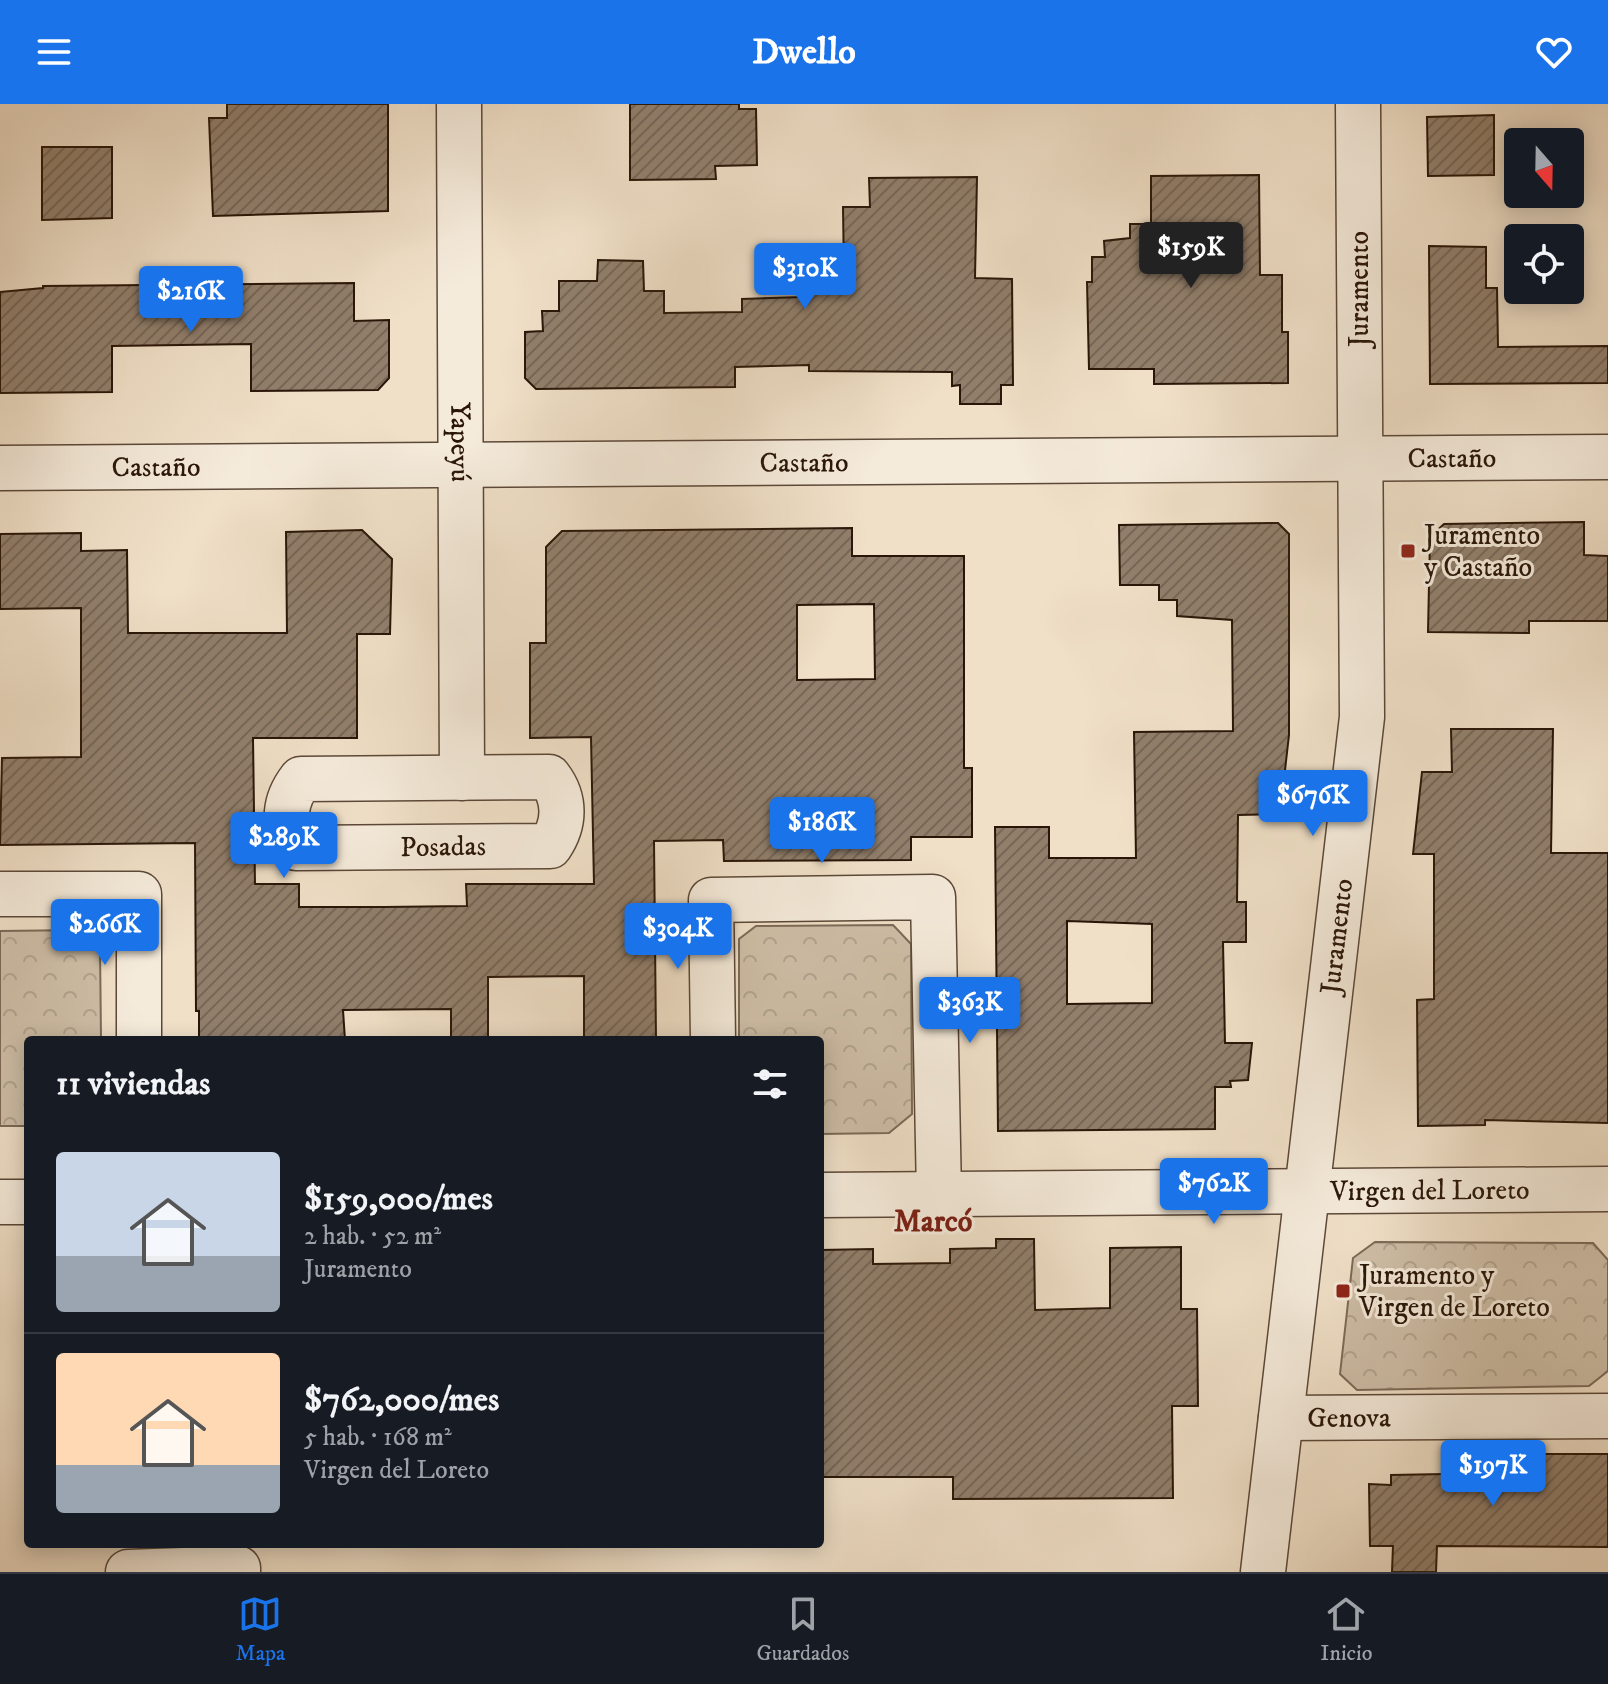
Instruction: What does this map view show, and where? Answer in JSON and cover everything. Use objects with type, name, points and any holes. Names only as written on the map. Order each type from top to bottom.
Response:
[{"type":"street","name":"Yapeyú","points":[[459,104],[462,778]]},
{"type":"street","name":"Juramento","points":[[1263,1572],[1362,717],[1358,104]]},
{"type":"street","name":"Castaño","points":[[0,468],[1608,457]]},
{"type":"street","name":"Posadas","points":[[549,777],[562,807],[560,825],[550,846],[296,848],[288,831],[287,806],[301,779],[462,778],[549,777]]},
{"type":"street","points":[[0,894],[139,894],[139,1036]]},
{"type":"street","points":[[713,1036],[711,900],[933,897],[939,1194]]},
{"type":"street","name":"Virgen del Loreto","points":[[824,1195],[1608,1189]]},
{"type":"street","points":[[0,1202],[24,1202]]},
{"type":"street","name":"Genova","points":[[1281,1418],[1608,1416]]},
{"type":"street","points":[[128,1572],[238,1570]]},
{"type":"green space","points":[[893,925],[911,944],[912,1114],[889,1133],[824,1134],[824,1036],[739,1036],[739,939],[756,926]]},
{"type":"green space","points":[[83,930],[100,947],[101,1036],[24,1036],[24,1126],[0,1126],[0,931]]},
{"type":"green space","points":[[1375,1242],[1593,1243],[1608,1260],[1608,1371],[1589,1386],[1357,1390],[1340,1374],[1353,1258]]},
{"type":"building","points":[[227,104],[388,104],[388,211],[213,216],[209,118],[227,118]]},
{"type":"building","points":[[630,104],[739,104],[739,109],[756,109],[757,165],[715,166],[716,179],[630,180]]},
{"type":"building","points":[[1494,115],[1494,175],[1428,176],[1427,117]]},
{"type":"building","points":[[42,147],[112,147],[112,218],[42,220]]},
{"type":"building","points":[[1259,175],[1260,275],[1282,275],[1282,332],[1288,332],[1288,383],[1154,384],[1154,369],[1089,369],[1087,282],[1092,282],[1092,257],[1105,257],[1104,241],[1130,238],[1130,224],[1151,224],[1151,176]]},
{"type":"building","points":[[977,177],[975,278],[1012,279],[1013,385],[1001,385],[1001,404],[960,404],[960,385],[952,386],[952,372],[809,371],[809,365],[735,367],[735,387],[536,389],[525,378],[525,332],[543,331],[542,311],[559,311],[559,281],[597,281],[598,260],[643,261],[644,291],[664,291],[664,313],[742,312],[742,299],[802,297],[802,277],[844,276],[843,207],[870,207],[869,178]]},
{"type":"building","points":[[1429,246],[1486,247],[1486,288],[1497,288],[1498,347],[1608,346],[1608,383],[1430,384]]},
{"type":"building","points":[[354,283],[354,321],[389,320],[389,378],[378,390],[251,391],[251,344],[112,346],[112,392],[0,393],[0,292],[43,286]]},
{"type":"building","points":[[1584,522],[1584,555],[1608,556],[1608,621],[1529,621],[1529,633],[1428,632],[1430,537],[1444,524]]},
{"type":"building","points":[[1278,523],[1289,534],[1289,735],[1280,814],[1238,815],[1237,902],[1246,902],[1246,942],[1223,942],[1225,1043],[1252,1043],[1248,1080],[1230,1081],[1231,1087],[1215,1087],[1215,1129],[998,1131],[995,827],[1049,827],[1049,858],[1136,858],[1134,732],[1233,731],[1232,620],[1177,616],[1177,600],[1159,600],[1159,585],[1120,585],[1119,525]],"holes":[[[1067,921],[1152,924],[1152,1003],[1067,1004]]]},
{"type":"building","points":[[852,528],[852,556],[964,556],[964,768],[972,768],[972,837],[911,837],[911,860],[724,861],[723,840],[654,841],[656,1036],[584,1036],[584,976],[488,977],[488,1036],[451,1036],[451,1009],[343,1010],[345,1036],[199,1036],[199,1011],[196,1011],[195,843],[0,845],[2,758],[81,757],[81,608],[0,609],[0,534],[81,533],[81,551],[127,550],[128,633],[287,633],[286,532],[362,530],[392,559],[390,634],[357,634],[357,738],[253,738],[255,884],[299,884],[299,907],[384,907],[467,906],[466,884],[594,884],[591,737],[530,738],[530,643],[546,643],[546,547],[562,531]],"holes":[[[874,604],[875,679],[797,680],[797,605]]]},
{"type":"building","points":[[1451,729],[1553,729],[1551,853],[1608,853],[1608,1123],[1485,1120],[1485,1125],[1418,1126],[1417,1000],[1434,999],[1434,854],[1413,854],[1422,772],[1452,772]]},
{"type":"building","points":[[996,1239],[1034,1239],[1035,1310],[1110,1308],[1110,1248],[1181,1247],[1181,1309],[1197,1309],[1198,1406],[1172,1406],[1173,1498],[953,1499],[953,1477],[824,1477],[824,1250],[873,1249],[873,1264],[950,1263],[950,1249],[996,1248]]},
{"type":"building","points":[[1500,1454],[1608,1454],[1608,1547],[1437,1546],[1436,1572],[1392,1572],[1393,1546],[1370,1546],[1369,1484],[1391,1485],[1391,1475],[1500,1473]]},
{"type":"place","name":"Juramento y Castaño","points":[[1408,551]]},
{"type":"place","name":"Juramento y Virgen de Loreto","points":[[1343,1291]]},
{"type":"district","name":"Marcó","points":[[933,1222]]}]
